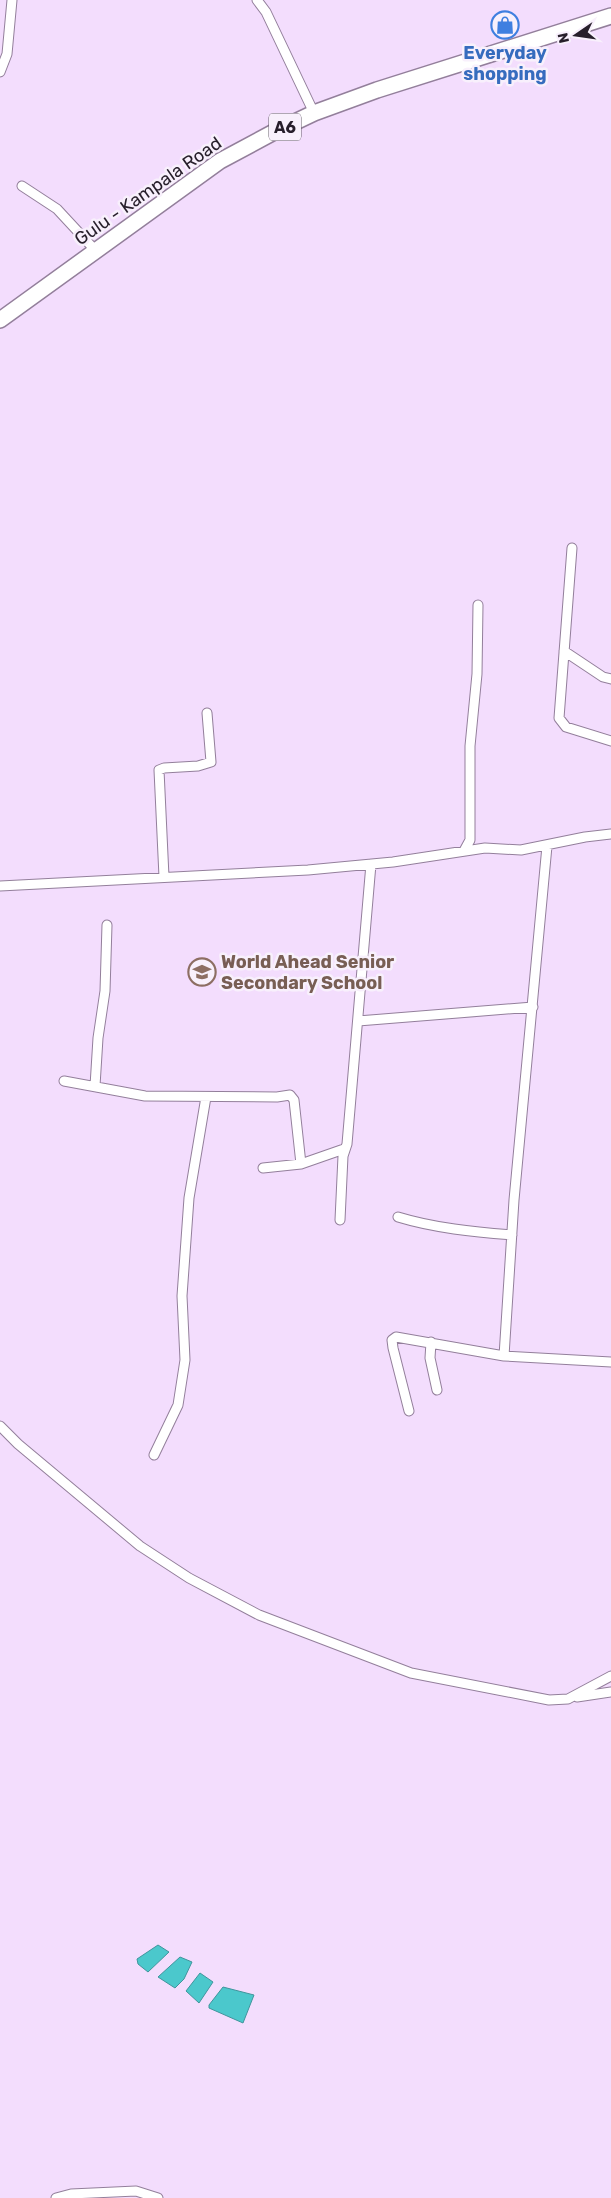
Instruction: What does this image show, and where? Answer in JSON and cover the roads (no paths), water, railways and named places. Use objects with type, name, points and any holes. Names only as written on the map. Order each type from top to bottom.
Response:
[{"type":"main road","name":"Gulu - Kampala Road","points":[[0,320],[220,161],[314,114],[377,90],[611,16]]},
{"type":"street","points":[[0,72],[7,54],[12,0]]},
{"type":"street","points":[[257,0],[266,12],[314,114]]},
{"type":"street","points":[[22,186],[57,209],[95,250]]},
{"type":"street","points":[[572,548],[559,712],[561,722],[566,727],[611,741]]},
{"type":"street","points":[[464,851],[470,840],[470,746],[477,674],[478,605]]},
{"type":"street","points":[[564,651],[603,677],[611,679]]},
{"type":"street","points":[[164,878],[159,770],[198,766],[211,762],[207,713]]},
{"type":"street","points":[[0,886],[308,870],[371,864],[464,851],[497,848],[521,850],[585,837],[611,834]]},
{"type":"street","points":[[504,1356],[512,1235],[547,846]]},
{"type":"street","points":[[340,1220],[344,1149],[347,1144],[371,864]]},
{"type":"street","points":[[96,1086],[98,1038],[105,991],[106,925]]},
{"type":"street","points":[[358,1021],[533,1007]]},
{"type":"street","points":[[64,1081],[145,1096],[277,1097],[290,1095],[294,1100],[301,1164]]},
{"type":"street","points":[[154,1455],[178,1405],[185,1360],[182,1296],[189,1198],[206,1097]]},
{"type":"street","points":[[263,1168],[301,1164],[344,1149]]},
{"type":"street","points":[[398,1217],[412,1222],[482,1233],[512,1235]]},
{"type":"street","points":[[409,1411],[392,1340],[396,1337],[504,1356],[611,1362]]},
{"type":"street","points":[[431,1342],[430,1358],[437,1390]]},
{"type":"street","points":[[0,1426],[18,1444],[140,1546],[189,1578],[259,1615],[411,1673],[549,1700],[611,1692]]},
{"type":"street","points":[[568,1698],[611,1676]]},
{"type":"street","points":[[56,2198],[71,2194],[136,2191],[158,2198]]},
{"type":"street","points":[[85,2198],[94,2193]]},
{"type":"place","name":"Everyday shopping","points":[[505,25]]},
{"type":"place","name":"World Ahead Senior Secondary School","points":[[202,972]]}]
